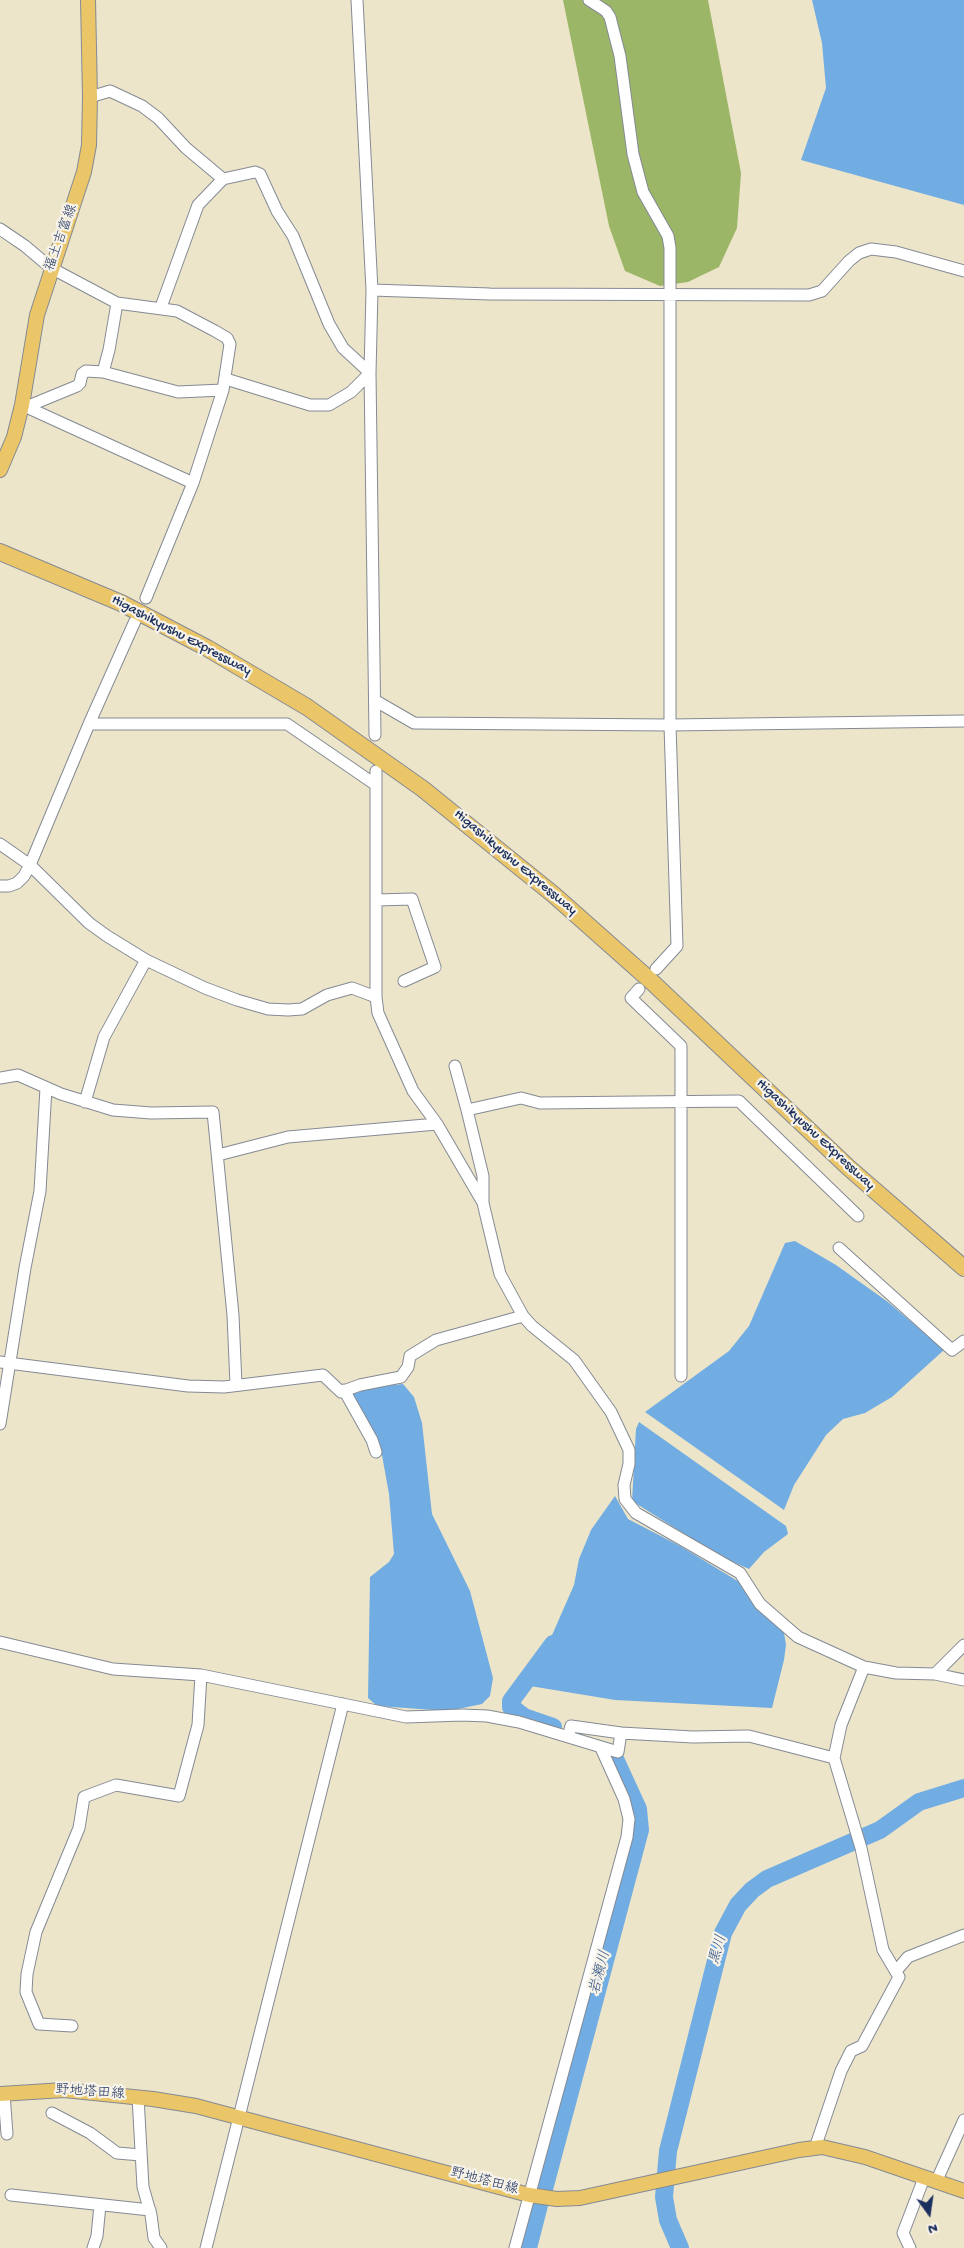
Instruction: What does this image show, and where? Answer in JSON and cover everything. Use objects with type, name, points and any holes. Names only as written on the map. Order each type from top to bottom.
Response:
[{"type":"highway","name":"Higashikyushu Expressway","points":[[0,552],[121,603],[208,648],[308,707],[424,788],[554,895],[652,982],[849,1168],[964,1268]]},
{"type":"main road","name":"福土吉富線","points":[[0,470],[14,437],[24,406],[37,315],[51,268],[79,193],[84,172],[88,144],[90,98],[88,0]]},
{"type":"main road","name":"野地塔田線","points":[[2,2094],[64,2090],[138,2097],[196,2106],[241,2116],[529,2195],[557,2199],[580,2198],[822,2147],[849,2152],[964,2191]]},
{"type":"street","points":[[357,0],[372,290],[370,373],[375,736]]},
{"type":"street","points":[[589,0],[606,11],[610,17],[620,56],[633,154],[643,192],[668,236],[670,248],[670,725],[678,946],[656,970]]},
{"type":"street","points":[[90,98],[110,91],[142,106],[158,118],[186,148],[223,179]]},
{"type":"street","points":[[161,307],[198,205],[223,179],[248,173],[260,174],[277,211],[299,249],[329,324],[343,348],[370,373]]},
{"type":"street","points":[[0,228],[51,268],[117,303],[161,307],[177,311],[194,318],[226,338],[230,344],[225,384],[193,483],[146,598]]},
{"type":"street","points":[[372,290],[670,295],[816,294],[826,288],[859,253],[871,249],[896,252],[964,271]]},
{"type":"street","points":[[103,372],[109,350],[117,303]]},
{"type":"street","points":[[24,406],[77,386],[80,383],[82,374],[86,371],[103,372],[178,392],[225,384],[310,405],[329,405],[351,392],[370,373]]},
{"type":"street","points":[[24,406],[193,483]]},
{"type":"street","points":[[0,886],[9,886],[17,883],[24,876],[30,865],[89,724],[136,621]]},
{"type":"street","points":[[376,701],[414,723],[670,725],[964,721]]},
{"type":"street","points":[[89,724],[287,724],[376,785]]},
{"type":"street","points":[[376,771],[376,997],[378,1013],[413,1090],[437,1124],[483,1203]]},
{"type":"street","points":[[0,844],[30,865],[89,923],[146,960],[205,988],[268,1009],[302,1009],[327,995],[352,988],[376,997]]},
{"type":"street","points":[[377,900],[412,899],[435,967],[404,981]]},
{"type":"street","points":[[85,1102],[104,1037],[146,960]]},
{"type":"street","points":[[638,989],[631,998],[681,1046],[681,1376]]},
{"type":"street","points":[[454,1066],[483,1176],[483,1203],[500,1274],[523,1316],[532,1326],[574,1360],[611,1412],[629,1450],[629,1464],[624,1484],[625,1499],[636,1513],[740,1573],[760,1604],[798,1636],[864,1667],[896,1673],[935,1674],[964,1680]]},
{"type":"street","points":[[0,1078],[18,1074],[46,1088],[113,1110],[151,1113],[213,1112],[232,1315],[236,1385]]},
{"type":"street","points":[[0,1424],[5,1362],[40,1191],[46,1088]]},
{"type":"street","points":[[467,1110],[521,1098],[540,1103],[739,1101],[858,1216]]},
{"type":"street","points":[[218,1155],[288,1136],[437,1124]]},
{"type":"street","points":[[839,1248],[952,1350],[964,1341]]},
{"type":"street","points":[[5,1362],[188,1386],[224,1387],[323,1375],[340,1392],[360,1384],[401,1377],[408,1368],[410,1356],[436,1340],[523,1316]]},
{"type":"street","points":[[344,1390],[372,1440],[376,1452]]},
{"type":"street","points":[[0,1642],[113,1669],[201,1675],[406,1718],[462,1715],[486,1716],[519,1722],[618,1752],[621,1733]]},
{"type":"street","points":[[935,1674],[964,1645]]},
{"type":"street","points":[[815,2148],[841,2071],[851,2051],[862,2046],[899,1977],[883,1950],[861,1848],[834,1758],[841,1725],[864,1667]]},
{"type":"street","points":[[72,2026],[39,2024],[26,1992],[26,1974],[36,1932],[79,1828],[84,1797],[116,1785],[179,1796],[198,1724],[201,1675]]},
{"type":"street","points":[[206,2248],[241,2116],[343,1704]]},
{"type":"street","points":[[568,1737],[571,1726],[621,1733],[693,1737],[748,1736],[834,1758]]},
{"type":"street","points":[[515,2248],[627,1837],[629,1819],[624,1799],[601,1748]]},
{"type":"street","points":[[896,1970],[908,1957],[964,1935]]},
{"type":"street","points":[[2,2094],[5,2131]]},
{"type":"street","points":[[138,2097],[143,2187],[150,2210],[154,2238],[161,2248]]},
{"type":"street","points":[[52,2113],[90,2134],[117,2153],[141,2155]]},
{"type":"street","points":[[910,2248],[903,2233],[964,2120]]},
{"type":"street","points":[[11,2195],[150,2210]]},
{"type":"street","points":[[93,2248],[97,2236],[100,2205]]},
{"type":"green space","points":[[563,0],[708,0],[741,173],[737,228],[719,267],[688,282],[660,286],[625,271],[609,226]]},
{"type":"water","points":[[812,0],[964,0],[964,205],[801,160],[826,88],[822,43]]},
{"type":"water","points":[[795,1241],[836,1265],[888,1302],[944,1350],[892,1397],[865,1413],[843,1419],[826,1435],[794,1485],[784,1510],[645,1412],[729,1351],[749,1326],[785,1243]]},
{"type":"water","points":[[403,1384],[414,1397],[422,1423],[432,1514],[470,1591],[493,1678],[490,1696],[482,1704],[448,1711],[377,1706],[368,1698],[370,1577],[389,1562],[394,1554],[389,1494],[380,1444],[351,1397],[351,1393],[375,1387]]},
{"type":"water","points":[[639,1422],[786,1526],[788,1534],[764,1552],[749,1569],[718,1555],[632,1501],[636,1429]]},
{"type":"water","points":[[615,1496],[628,1519],[680,1546],[741,1583],[755,1605],[784,1633],[786,1645],[784,1660],[772,1708],[615,1700],[530,1686],[556,1648],[549,1642],[574,1585],[579,1559],[591,1530]]},
{"type":"waterway","name":"岩瀬川","points":[[553,1644],[511,1701],[511,1707],[524,1717],[553,1727]]},
{"type":"waterway","name":"岩瀬川","points":[[544,2189],[640,1830],[638,1809],[615,1759]]},
{"type":"waterway","name":"黒川","points":[[680,2248],[668,2220],[664,2197],[668,2151],[723,1933],[738,1905],[752,1890],[767,1879],[880,1830],[919,1802],[964,1788]]},
{"type":"waterway","name":"岩瀬川","points":[[528,2248],[539,2205]]}]
